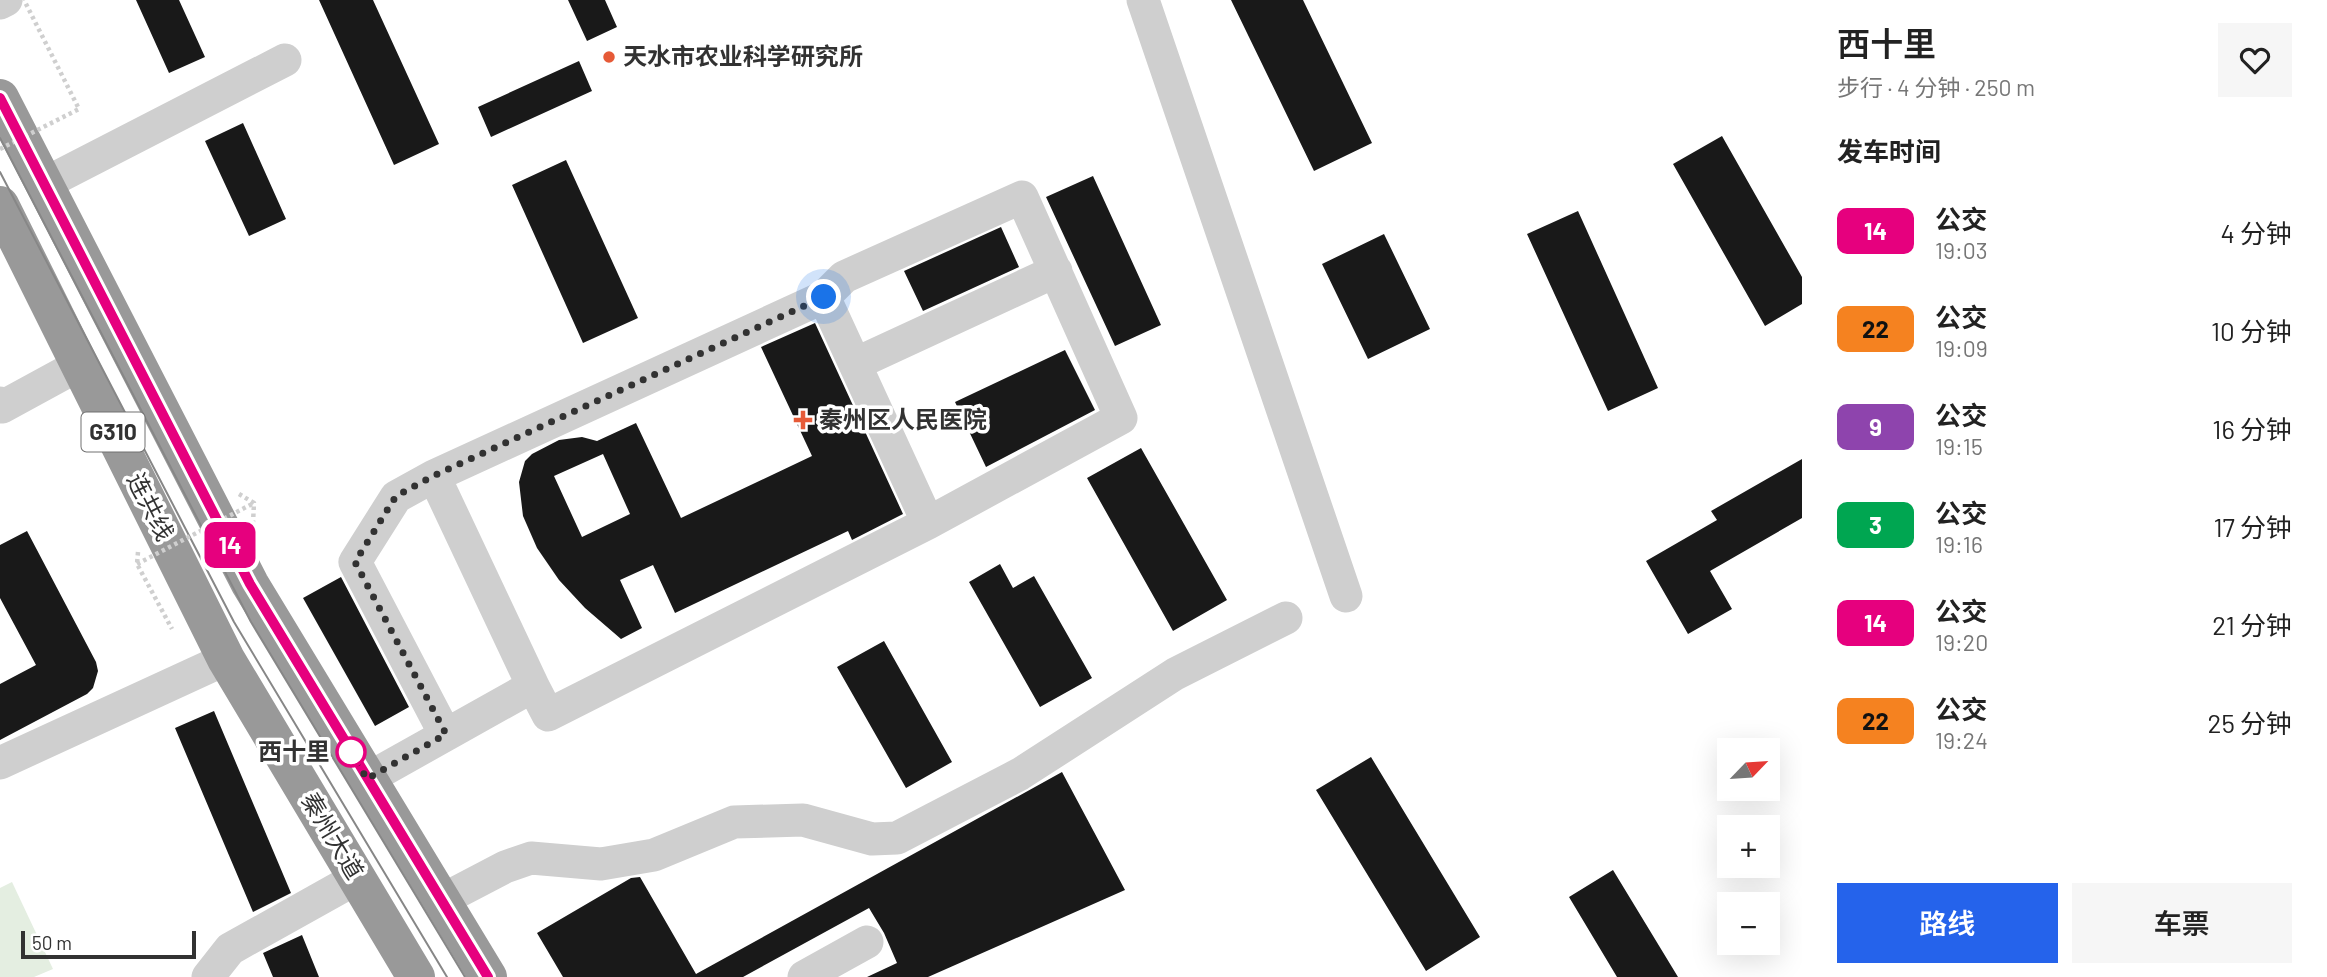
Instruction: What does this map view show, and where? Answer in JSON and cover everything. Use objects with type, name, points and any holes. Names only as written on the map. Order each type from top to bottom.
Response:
[{"type":"highway","name":"G310","points":[[0,98],[250,584],[488,977]]},
{"type":"highway","name":"连共线","points":[[0,205],[226,659]]},
{"type":"highway","name":"秦州大道","points":[[226,659],[415,977]]},
{"type":"street","points":[[0,3],[6,0]]},
{"type":"street","points":[[1143,0],[1346,596]]},
{"type":"street","points":[[44,184],[285,60]]},
{"type":"street","points":[[433,476],[548,715],[929,523],[1121,418],[1022,197],[845,277],[824,297],[433,476],[396,496],[355,562],[446,734]]},
{"type":"street","points":[[855,364],[1056,271]]},
{"type":"street","points":[[824,297],[929,523]]},
{"type":"street","points":[[0,403],[2,407],[79,366]]},
{"type":"street","points":[[442,900],[505,867],[531,858],[601,864],[654,855],[734,822],[803,820],[872,839],[897,838],[1020,774],[1175,674],[1286,618]]},
{"type":"street","points":[[0,763],[226,659]]},
{"type":"street","points":[[367,779],[533,686]]},
{"type":"street","points":[[208,977],[230,949],[357,878]]},
{"type":"street","points":[[804,977],[867,942]]},
{"type":"path","points":[[0,149],[79,109],[24,0]]},
{"type":"path","points":[[172,629],[137,564],[254,503]]},
{"type":"shaded area","points":[[12,882],[53,969],[34,977],[0,977],[0,888]]},
{"type":"building","points":[[136,0],[179,0],[205,57],[169,73]]},
{"type":"building","points":[[319,0],[373,0],[439,144],[394,165]]},
{"type":"building","points":[[568,0],[605,0],[617,27],[587,41]]},
{"type":"building","points":[[1231,0],[1303,0],[1372,143],[1314,171]]},
{"type":"building","points":[[579,61],[592,91],[491,137],[478,107]]},
{"type":"building","points":[[243,123],[286,219],[249,236],[205,141]]},
{"type":"building","points":[[1722,136],[1802,277],[1802,304],[1765,326],[1673,164]]},
{"type":"building","points":[[566,160],[638,318],[583,343],[512,185]]},
{"type":"building","points":[[1093,176],[1161,325],[1115,346],[1046,197]]},
{"type":"building","points":[[1578,211],[1658,388],[1608,411],[1527,234]]},
{"type":"building","points":[[1001,227],[1019,267],[923,311],[904,271]]},
{"type":"building","points":[[1384,234],[1430,329],[1368,359],[1322,264]]},
{"type":"building","points":[[815,323],[903,514],[852,540],[848,531],[675,613],[653,565],[620,580],[642,628],[621,639],[585,608],[559,580],[537,548],[523,516],[519,482],[525,461],[532,454],[559,440],[582,437],[597,441],[636,423],[681,518],[812,456],[761,347]],"holes":[[[603,454],[630,514],[582,537],[554,476]]]},
{"type":"building","points":[[1065,350],[1095,410],[986,467],[955,402]]},
{"type":"building","points":[[1141,448],[1227,600],[1173,631],[1087,478]]},
{"type":"building","points":[[1802,459],[1802,518],[1710,571],[1732,609],[1688,634],[1646,561],[1717,520],[1711,511]]},
{"type":"building","points":[[27,531],[96,662],[98,671],[93,688],[87,694],[0,740],[0,684],[36,665],[0,598],[0,545]]},
{"type":"building","points":[[1000,564],[1013,588],[1034,576],[1092,678],[1040,707],[969,582]]},
{"type":"building","points":[[341,577],[409,707],[375,726],[303,598]]},
{"type":"building","points":[[884,641],[952,762],[906,788],[837,667]]},
{"type":"building","points":[[214,711],[291,893],[253,912],[175,728]]},
{"type":"building","points":[[1371,757],[1480,937],[1426,971],[1316,790]]},
{"type":"building","points":[[1062,772],[1125,890],[928,977],[867,977],[897,963],[869,908],[743,977],[563,977],[537,933],[631,878],[640,877],[696,974]]},
{"type":"building","points":[[1613,870],[1678,977],[1617,977],[1569,897]]},
{"type":"building","points":[[302,935],[319,977],[273,977],[263,953]]},
{"type":"tram line","points":[[0,138],[251,622],[465,977]]},
{"type":"tram line","points":[[0,172],[234,622],[447,977]]},
{"type":"bus line","name":"14","points":[[0,98],[250,584],[488,977]]},
{"type":"place","name":"天水市农业科学研究所","points":[[609,57]]},
{"type":"place","name":"秦州区人民医院","points":[[803,420]]},
{"type":"place","name":"西十里","points":[[351,752]]},
{"type":"route","points":[[351,752],[367,779],[446,734],[355,562],[396,496],[433,476],[824,297]]}]
